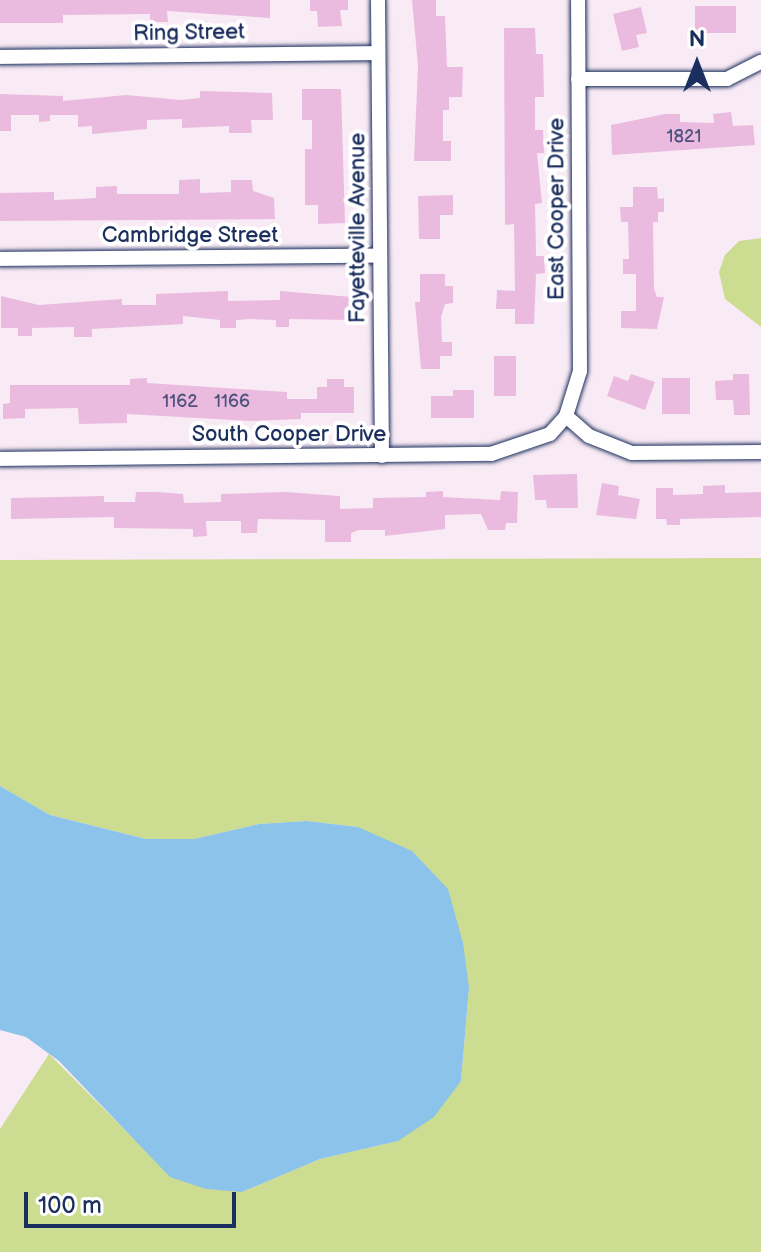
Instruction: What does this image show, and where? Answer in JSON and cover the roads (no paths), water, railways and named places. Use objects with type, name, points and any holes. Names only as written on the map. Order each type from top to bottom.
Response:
[{"type":"street","name":"Fayetteville Avenue","points":[[378,0],[382,456]]},
{"type":"street","name":"East Cooper Drive","points":[[566,416],[580,371],[578,0]]},
{"type":"street","name":"Ring Street","points":[[0,57],[378,53]]},
{"type":"street","points":[[578,79],[727,79],[761,62]]},
{"type":"street","name":"Cambridge Street","points":[[0,259],[380,256]]},
{"type":"street","points":[[566,416],[589,436],[632,453],[761,452]]},
{"type":"street","name":"South Cooper Drive","points":[[0,459],[491,454],[550,434],[566,416]]},
{"type":"water","points":[[0,786],[50,815],[146,839],[194,839],[259,824],[307,821],[358,827],[412,851],[448,889],[463,943],[469,988],[461,1081],[434,1117],[398,1141],[320,1159],[242,1192],[206,1189],[170,1177],[59,1061],[26,1037],[0,1030]]}]
